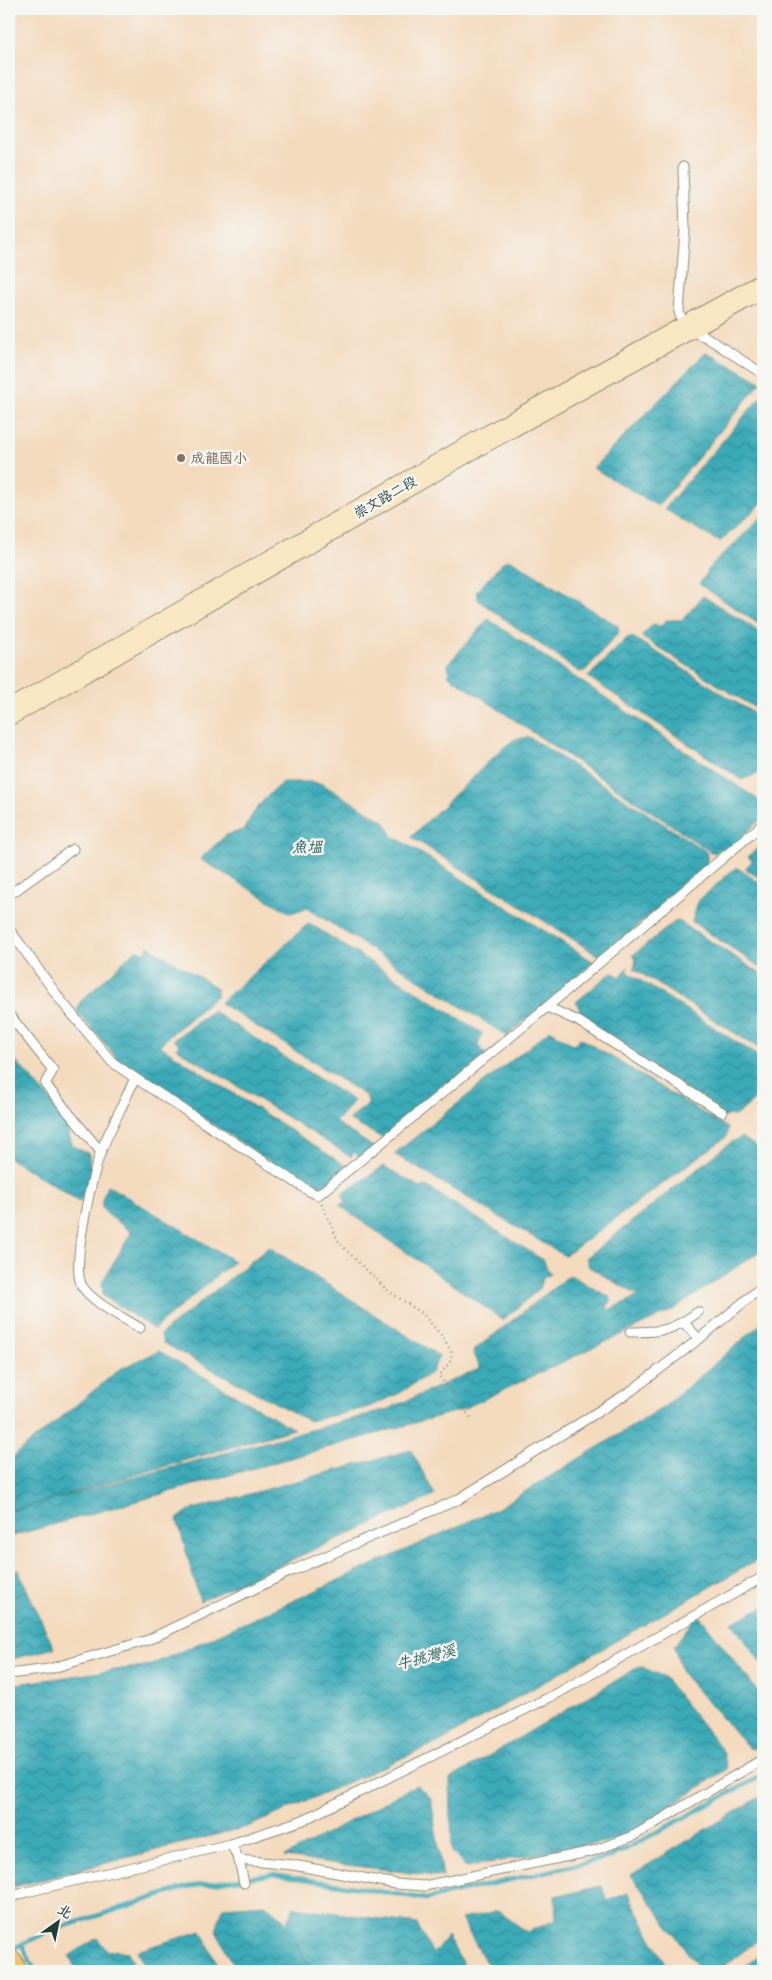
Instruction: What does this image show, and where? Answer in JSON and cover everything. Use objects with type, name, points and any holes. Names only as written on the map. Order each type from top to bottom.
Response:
[{"type":"main road","points":[[9,1964],[12,1971]]},
{"type":"street","name":"崇文路二段","points":[[9,713],[486,440],[763,286]]},
{"type":"lane","points":[[683,167],[685,229],[679,312],[685,329],[706,337],[763,374]]},
{"type":"lane","points":[[9,929],[62,1002],[112,1062],[309,1191],[318,1195],[763,824]]},
{"type":"lane","points":[[9,895],[73,849]]},
{"type":"lane","points":[[547,1006],[578,1021],[722,1112]]},
{"type":"lane","points":[[11,1017],[53,1070],[45,1084],[101,1152]]},
{"type":"lane","points":[[135,1078],[101,1152],[86,1210],[78,1260],[81,1284],[90,1296],[140,1328]]},
{"type":"lane","points":[[9,1674],[49,1669],[148,1640],[289,1572],[459,1499],[631,1391],[699,1340],[763,1286]]},
{"type":"lane","points":[[630,1332],[660,1332],[684,1322],[698,1312]]},
{"type":"lane","points":[[684,1322],[699,1340]]},
{"type":"lane","points":[[9,1898],[26,1892],[231,1844],[303,1820],[558,1693],[763,1577]]},
{"type":"lane","points":[[239,1860],[293,1864],[396,1884],[424,1886],[593,1851],[633,1836],[763,1759]]},
{"type":"lane","points":[[231,1844],[239,1860],[244,1883]]},
{"type":"path","points":[[318,1195],[339,1242],[388,1291],[422,1313],[444,1339],[452,1353],[450,1362],[439,1376],[472,1418]]},
{"type":"path","points":[[618,1308],[630,1332]]},
{"type":"water","points":[[706,352],[761,382],[658,506],[593,468]]},
{"type":"water","points":[[763,394],[763,502],[721,541],[714,539],[664,509]]},
{"type":"water","points":[[763,516],[763,627],[699,584],[708,569]]},
{"type":"water","points":[[511,560],[618,626],[619,632],[585,671],[579,672],[479,601],[476,592],[504,561]]},
{"type":"water","points":[[703,596],[763,634],[763,713],[643,638],[642,635],[653,625],[661,626],[666,620],[682,620]]},
{"type":"water","points":[[488,619],[763,803],[763,817],[726,852],[719,849],[716,853],[711,852],[449,676],[448,664]]},
{"type":"water","points":[[627,638],[634,638],[763,719],[762,772],[742,780],[588,677]]},
{"type":"water","points":[[529,737],[707,852],[707,867],[601,957],[411,837],[502,749],[515,739]]},
{"type":"water","name":"魚塭","points":[[283,782],[322,784],[385,822],[394,839],[400,840],[594,962],[507,1036],[307,908],[290,913],[200,859],[226,835],[244,830],[260,804]]},
{"type":"water","points":[[763,844],[763,880],[745,869],[752,861],[748,856]]},
{"type":"water","points":[[736,867],[763,885],[763,969],[692,922],[698,901]]},
{"type":"water","points":[[677,920],[763,975],[763,1051],[634,969],[636,960],[633,955]]},
{"type":"water","points":[[309,923],[482,1033],[478,1045],[487,1056],[385,1139],[348,1120],[369,1103],[366,1096],[220,1003]]},
{"type":"water","points":[[148,946],[217,988],[217,995],[159,1045],[349,1168],[320,1194],[121,1065],[77,1012],[80,1002],[136,950],[146,952]]},
{"type":"water","points":[[628,967],[626,971],[763,1059],[763,1093],[735,1116],[728,1115],[722,1119],[587,1025],[576,1002],[612,972],[620,977]]},
{"type":"water","points":[[212,1011],[354,1101],[335,1122],[373,1147],[362,1159],[354,1152],[351,1157],[176,1048],[180,1044],[173,1040]]},
{"type":"water","points":[[550,1030],[574,1045],[580,1038],[728,1128],[726,1137],[565,1256],[394,1154]]},
{"type":"water","points":[[14,1059],[68,1119],[68,1133],[73,1146],[89,1154],[89,1163],[95,1168],[80,1202],[9,1158],[9,1066]]},
{"type":"water","points":[[742,1137],[763,1152],[763,1249],[671,1311],[461,1410],[9,1537],[9,1460],[120,1369],[159,1351],[294,1429],[10,1511],[388,1409],[480,1368],[473,1351],[570,1275],[611,1298],[606,1311],[639,1296],[589,1267],[586,1258],[730,1143]]},
{"type":"water","points":[[384,1166],[421,1188],[426,1186],[543,1260],[550,1274],[543,1278],[539,1289],[503,1320],[339,1205],[346,1202],[342,1194]]},
{"type":"water","points":[[107,1185],[234,1261],[154,1329],[103,1296],[102,1282],[131,1233],[103,1209],[102,1200]]},
{"type":"water","points":[[269,1247],[439,1356],[432,1372],[400,1393],[366,1408],[309,1421],[163,1343],[161,1334]]},
{"type":"water","name":"牛挑灣溪","points":[[763,1322],[763,1556],[761,1558],[441,1741],[250,1826],[9,1888],[9,1685],[151,1665],[498,1508],[664,1407]]},
{"type":"water","points":[[411,1450],[435,1495],[200,1601],[177,1519],[190,1510]]},
{"type":"water","points":[[18,1570],[54,1648],[9,1660],[9,1571]]},
{"type":"water","points":[[763,1607],[763,1665],[732,1623]]},
{"type":"water","points":[[698,1614],[763,1698],[762,1750],[749,1748],[682,1673],[674,1646]]},
{"type":"water","points":[[640,1666],[664,1677],[723,1751],[727,1769],[621,1839],[466,1867],[452,1852],[450,1779]]},
{"type":"water","points":[[416,1785],[431,1798],[443,1877],[284,1857]]},
{"type":"water","points":[[763,1795],[763,1936],[718,1971],[701,1971],[631,1875]]},
{"type":"water","points":[[602,1886],[607,1901],[628,1893],[669,1971],[491,1971],[461,1919],[498,1911],[527,1932],[556,1920],[555,1896]]},
{"type":"water","points":[[265,1904],[283,1918],[286,1924],[294,1907],[417,1924],[433,1954],[447,1936],[467,1971],[313,1971],[295,1941],[311,1971],[237,1971],[216,1931],[223,1907]]},
{"type":"water","points":[[201,1931],[221,1971],[148,1971],[137,1951]]},
{"type":"water","points":[[97,1938],[108,1952],[117,1950],[128,1952],[137,1971],[77,1971],[69,1956]]},
{"type":"water","points":[[763,1952],[763,1971],[739,1971]]},
{"type":"waterway","points":[[9,1950],[53,1930],[187,1887],[273,1874],[426,1899],[611,1857],[763,1775]]},
{"type":"waterway","points":[[22,1945],[35,1971]]},
{"type":"place","name":"成龍國小","points":[[181,458]]}]
